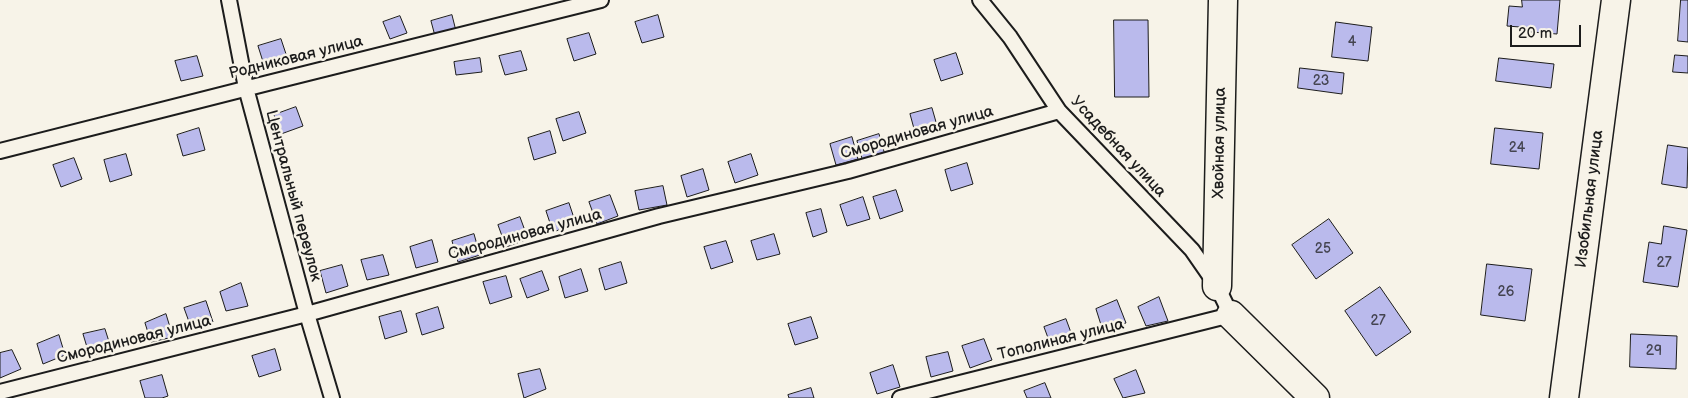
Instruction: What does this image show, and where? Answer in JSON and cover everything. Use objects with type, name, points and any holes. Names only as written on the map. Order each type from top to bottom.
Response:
[{"type":"street","name":"Хвойная улица","points":[[1217,286],[1222,0]]},
{"type":"street","name":"Изобильная улица","points":[[1564,398],[1616,0]]},
{"type":"street","points":[[1231,315],[1315,398]]},
{"type":"lane","name":"Центральный переулок","points":[[229,0],[246,88],[306,314],[332,398]]},
{"type":"lane","name":"Родниковая улица","points":[[0,152],[246,88],[601,0]]},
{"type":"lane","name":"Усадебная улица","points":[[980,0],[1010,37],[1059,111],[1192,250],[1217,286],[1231,315]]},
{"type":"lane","name":"Смородиновая улица","points":[[0,392],[306,314],[659,216],[848,171],[1059,111]]},
{"type":"lane","name":"Тополиная улица","points":[[900,398],[1231,315]]},
{"type":"building","points":[[1522,0],[1560,0],[1557,34],[1519,31],[1520,27],[1507,26],[1509,6],[1522,7]]},
{"type":"building","points":[[1681,0],[1688,0],[1688,42],[1678,41]]},
{"type":"building","points":[[452,15],[456,31],[435,36],[431,21]]},
{"type":"building","points":[[658,15],[664,37],[642,43],[635,22]]},
{"type":"building","points":[[400,16],[407,33],[390,39],[383,22]]},
{"type":"building","points":[[1114,20],[1148,20],[1149,97],[1115,97]]},
{"type":"building","points":[[1336,22],[1372,27],[1368,61],[1332,57]]},
{"type":"building","points":[[589,33],[596,54],[574,61],[567,39]]},
{"type":"building","points":[[281,39],[288,60],[265,68],[258,46]]},
{"type":"building","points":[[521,51],[527,70],[505,75],[499,56]]},
{"type":"building","points":[[956,53],[963,74],[941,81],[934,60]]},
{"type":"building","points":[[1675,55],[1688,56],[1688,73],[1673,72]]},
{"type":"building","points":[[197,56],[203,76],[181,81],[175,61]]},
{"type":"building","points":[[480,58],[482,72],[456,75],[454,62]]},
{"type":"building","points":[[1499,58],[1554,64],[1551,88],[1496,81]]},
{"type":"building","points":[[1300,68],[1344,73],[1342,94],[1298,88]]},
{"type":"building","points":[[296,107],[303,126],[281,134],[274,115]]},
{"type":"building","points":[[932,108],[938,129],[916,136],[910,114]]},
{"type":"building","points":[[579,112],[586,133],[563,141],[556,119]]},
{"type":"building","points":[[199,128],[205,150],[183,156],[177,135]]},
{"type":"building","points":[[1495,128],[1543,133],[1539,169],[1491,164]]},
{"type":"building","points":[[550,131],[556,153],[534,160],[528,138]]},
{"type":"building","points":[[879,134],[885,155],[863,162],[857,141]]},
{"type":"building","points":[[852,137],[858,159],[836,165],[830,144]]},
{"type":"building","points":[[1668,145],[1688,148],[1687,188],[1662,184]]},
{"type":"building","points":[[126,154],[132,175],[110,182],[104,160]]},
{"type":"building","points":[[751,154],[758,175],[735,183],[728,162]]},
{"type":"building","points":[[74,158],[82,179],[61,187],[53,165]]},
{"type":"building","points":[[967,163],[973,184],[951,191],[945,170]]},
{"type":"building","points":[[703,169],[709,190],[687,197],[681,176]]},
{"type":"building","points":[[663,186],[667,205],[639,210],[635,191]]},
{"type":"building","points":[[896,190],[903,211],[880,219],[873,197]]},
{"type":"building","points":[[610,195],[618,216],[597,224],[589,202]]},
{"type":"building","points":[[863,197],[870,219],[847,226],[840,205]]},
{"type":"building","points":[[569,203],[576,224],[553,232],[546,211]]},
{"type":"building","points":[[821,209],[827,232],[813,237],[806,213]]},
{"type":"building","points":[[520,217],[528,239],[506,247],[498,225]]},
{"type":"building","points":[[1329,219],[1353,253],[1316,279],[1292,245]]},
{"type":"building","points":[[1664,226],[1687,230],[1678,287],[1643,282],[1649,242],[1661,244]]},
{"type":"building","points":[[474,234],[480,255],[458,262],[452,241]]},
{"type":"building","points":[[774,234],[780,254],[757,260],[751,241]]},
{"type":"building","points":[[432,240],[438,262],[416,268],[410,247]]},
{"type":"building","points":[[726,241],[733,262],[711,269],[704,247]]},
{"type":"building","points":[[383,255],[389,275],[367,280],[361,260]]},
{"type":"building","points":[[621,262],[627,283],[605,290],[599,269]]},
{"type":"building","points":[[1487,264],[1532,269],[1525,321],[1481,315]]},
{"type":"building","points":[[342,265],[348,286],[326,293],[320,271]]},
{"type":"building","points":[[581,269],[588,291],[565,298],[559,277]]},
{"type":"building","points":[[542,271],[549,290],[527,298],[520,279]]},
{"type":"building","points":[[506,276],[512,297],[490,304],[483,282]]},
{"type":"building","points":[[241,283],[248,306],[226,311],[220,292]]},
{"type":"building","points":[[1380,287],[1411,332],[1376,356],[1345,311]]},
{"type":"building","points":[[1159,297],[1168,321],[1146,326],[1138,307]]},
{"type":"building","points":[[1117,300],[1126,323],[1102,328],[1096,309]]},
{"type":"building","points":[[206,301],[213,322],[192,330],[184,308]]},
{"type":"building","points":[[438,307],[444,328],[422,335],[416,314]]},
{"type":"building","points":[[401,311],[407,332],[385,339],[379,317]]},
{"type":"building","points":[[166,314],[173,337],[151,342],[145,323]]},
{"type":"building","points":[[811,317],[818,338],[795,345],[788,324]]},
{"type":"building","points":[[1066,319],[1073,338],[1051,346],[1044,327]]},
{"type":"building","points":[[105,329],[111,348],[90,357],[83,334]]},
{"type":"building","points":[[1631,334],[1677,336],[1676,369],[1630,367]]},
{"type":"building","points":[[59,335],[65,355],[43,364],[37,344]]},
{"type":"building","points":[[984,339],[992,360],[970,368],[962,346]]},
{"type":"building","points":[[275,349],[281,370],[259,377],[252,356]]},
{"type":"building","points":[[12,350],[21,369],[0,378],[0,353]]},
{"type":"building","points":[[948,352],[953,371],[931,377],[926,357]]},
{"type":"building","points":[[893,365],[900,387],[877,394],[870,373]]},
{"type":"building","points":[[540,369],[546,389],[524,398],[518,374]]},
{"type":"building","points":[[1136,370],[1145,393],[1123,398],[1114,379]]},
{"type":"building","points":[[162,375],[168,396],[145,398],[140,381]]},
{"type":"building","points":[[1045,383],[1051,398],[1027,398],[1024,391]]},
{"type":"building","points":[[811,388],[814,398],[789,398],[788,395]]}]
